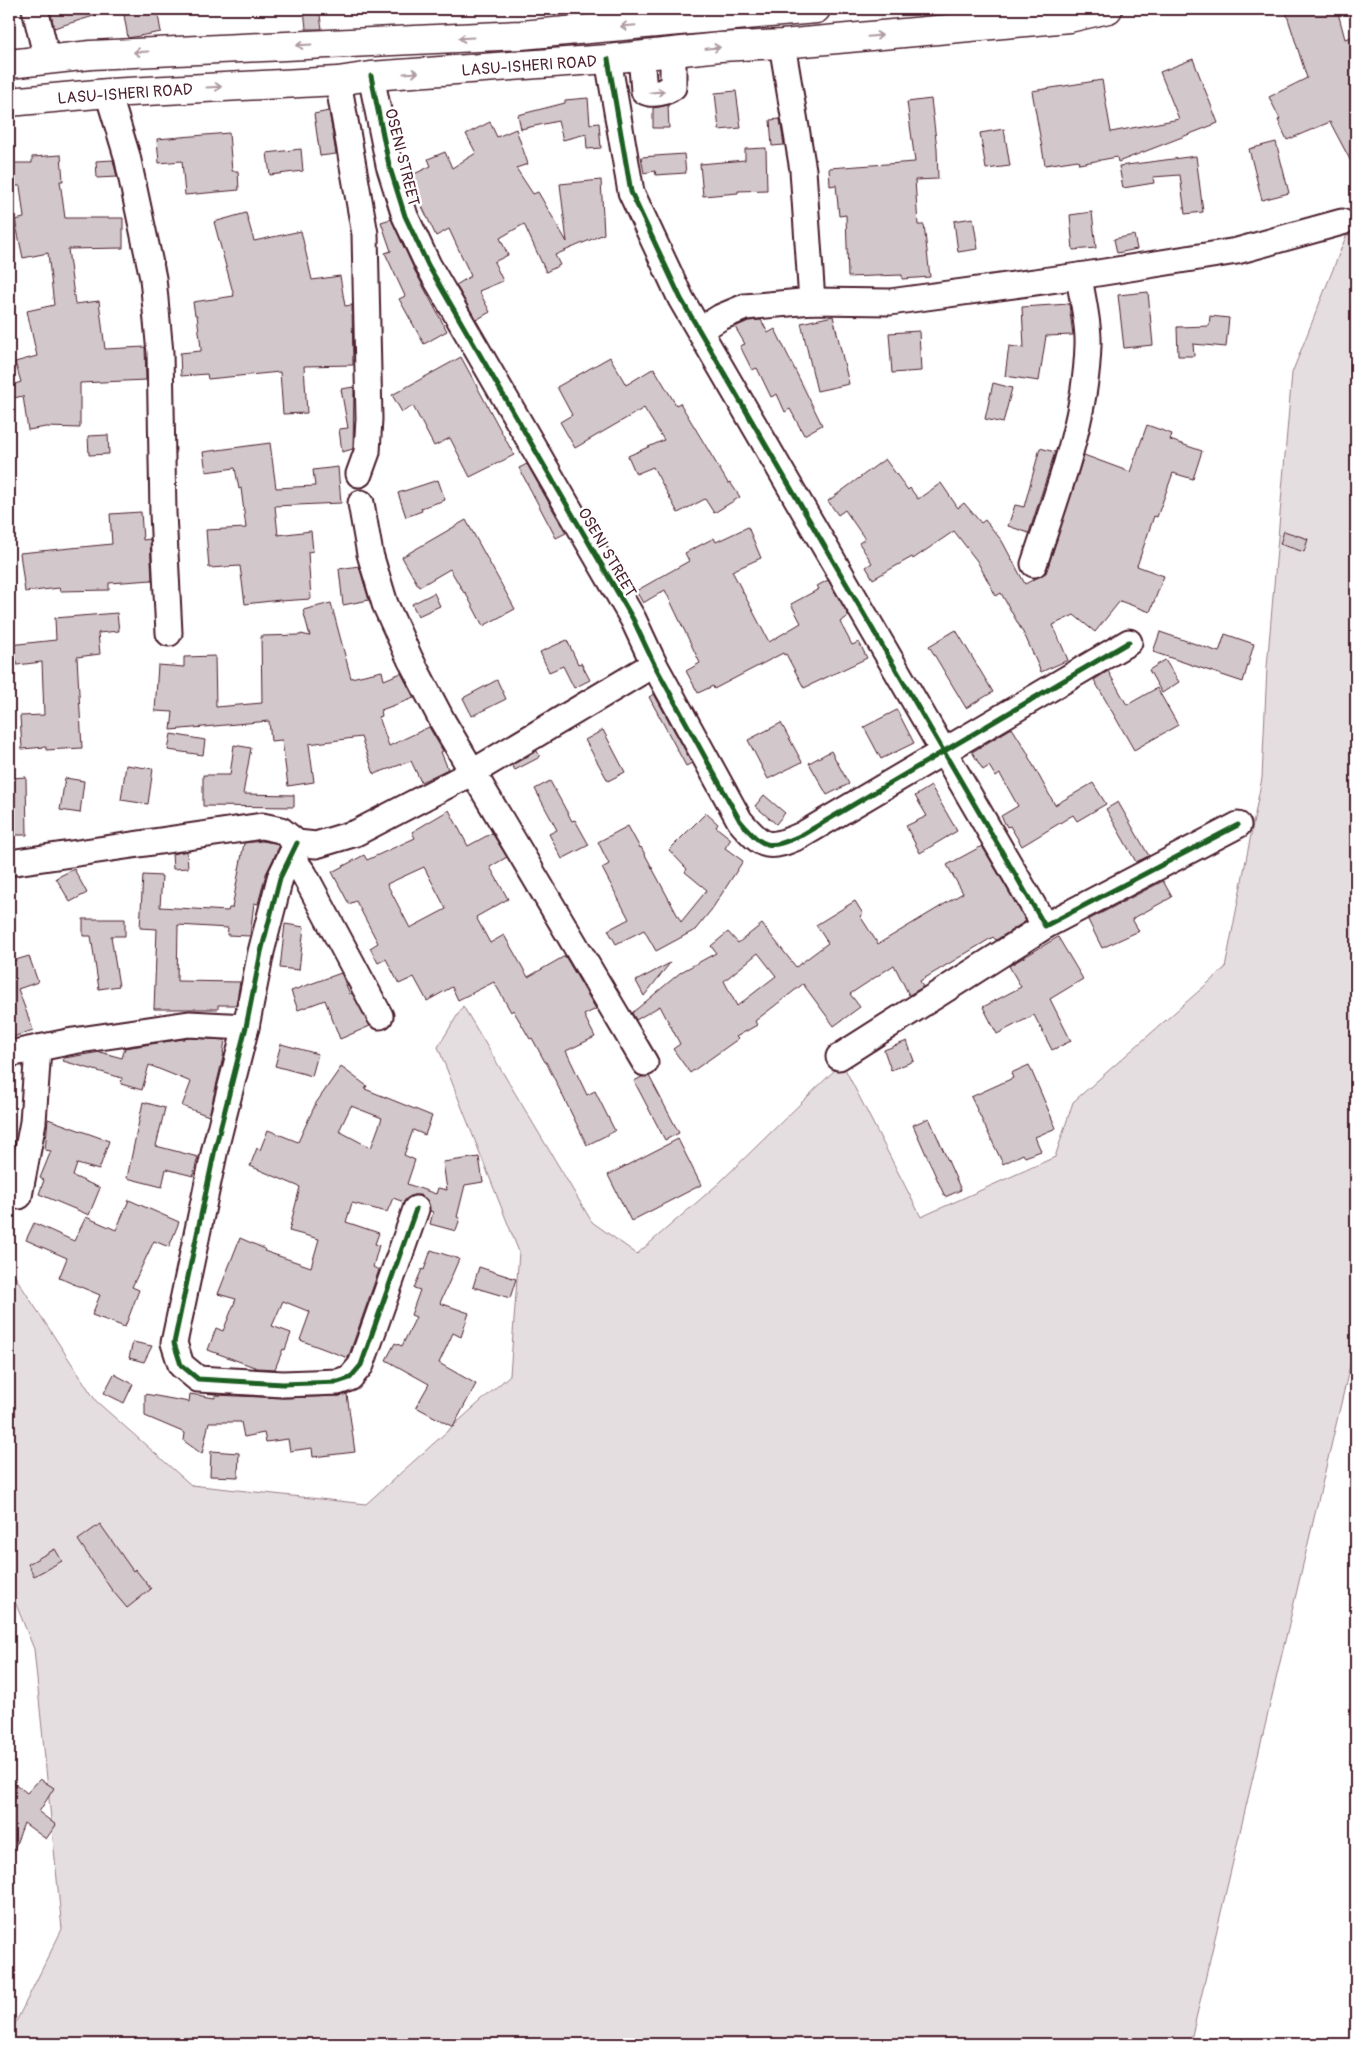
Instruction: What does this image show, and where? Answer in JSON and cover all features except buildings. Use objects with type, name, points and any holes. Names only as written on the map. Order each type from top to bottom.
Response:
[{"type":"main road","name":"LASU-ISHERI ROAD","points":[[9,64],[91,55],[521,35],[816,9]]},
{"type":"main road","name":"LASU-ISHERI ROAD","points":[[9,102],[108,93],[338,81],[371,76],[608,59],[720,47],[782,44],[1070,18],[1108,9]]},
{"type":"street","points":[[35,9],[48,59]]},
{"type":"street","points":[[782,44],[804,170],[812,301]]},
{"type":"street","points":[[641,56],[644,91],[648,93],[664,92],[673,87],[673,52]]},
{"type":"street","points":[[608,59],[631,192],[680,299],[700,330],[1045,926]]},
{"type":"street","name":"OSENI STREET","points":[[371,76],[389,165],[405,216],[428,265],[633,619],[654,664],[740,821],[756,840],[767,844],[780,845],[802,835],[1129,642]]},
{"type":"street","points":[[338,81],[365,234],[369,419],[367,452],[359,474]]},
{"type":"street","points":[[108,93],[128,156],[153,278],[160,353],[163,513],[169,633]]},
{"type":"street","points":[[700,330],[721,317],[745,307],[812,301],[890,302],[1079,276],[1237,251],[1342,222]]},
{"type":"street","points":[[1034,564],[1073,438],[1083,386],[1088,344],[1079,276]]},
{"type":"street","points":[[361,503],[370,554],[385,604],[410,659],[443,722],[645,1063]]},
{"type":"street","points":[[294,850],[356,834],[474,772],[654,664]]},
{"type":"street","points":[[839,1057],[1045,926],[1238,825]]},
{"type":"street","points":[[9,863],[262,826],[281,830],[294,850],[304,874],[380,1016]]},
{"type":"street","points":[[294,850],[280,878],[263,942],[246,1028],[215,1148],[174,1343],[180,1365],[198,1379],[283,1384],[338,1382],[350,1378],[361,1365],[416,1209]]},
{"type":"street","points":[[9,1054],[73,1041],[189,1024],[246,1028]]},
{"type":"street","points":[[19,1196],[33,1122],[38,1048]]},
{"type":"shaded area","points":[[1356,211],[1356,1340],[1190,2044],[9,2044],[9,2036],[62,1929],[34,1649],[9,1587],[9,1267],[96,1401],[191,1485],[366,1504],[510,1375],[519,1252],[438,1047],[463,1006],[592,1222],[637,1254],[718,1184],[842,1063],[921,1217],[1055,1157],[1073,1102],[1225,968],[1262,778],[1267,667],[1292,373]]},
{"type":"cycle path","points":[[608,59],[631,192],[681,299],[1045,926],[1238,825]]},
{"type":"cycle path","points":[[371,76],[389,165],[405,216],[428,265],[633,619],[654,664],[740,821],[761,842],[774,845],[802,835],[1129,642]]},
{"type":"cycle path","points":[[297,843],[280,878],[261,952],[246,1027],[215,1149],[174,1343],[181,1365],[198,1379],[283,1384],[338,1382],[350,1378],[361,1365],[416,1209]]}]
